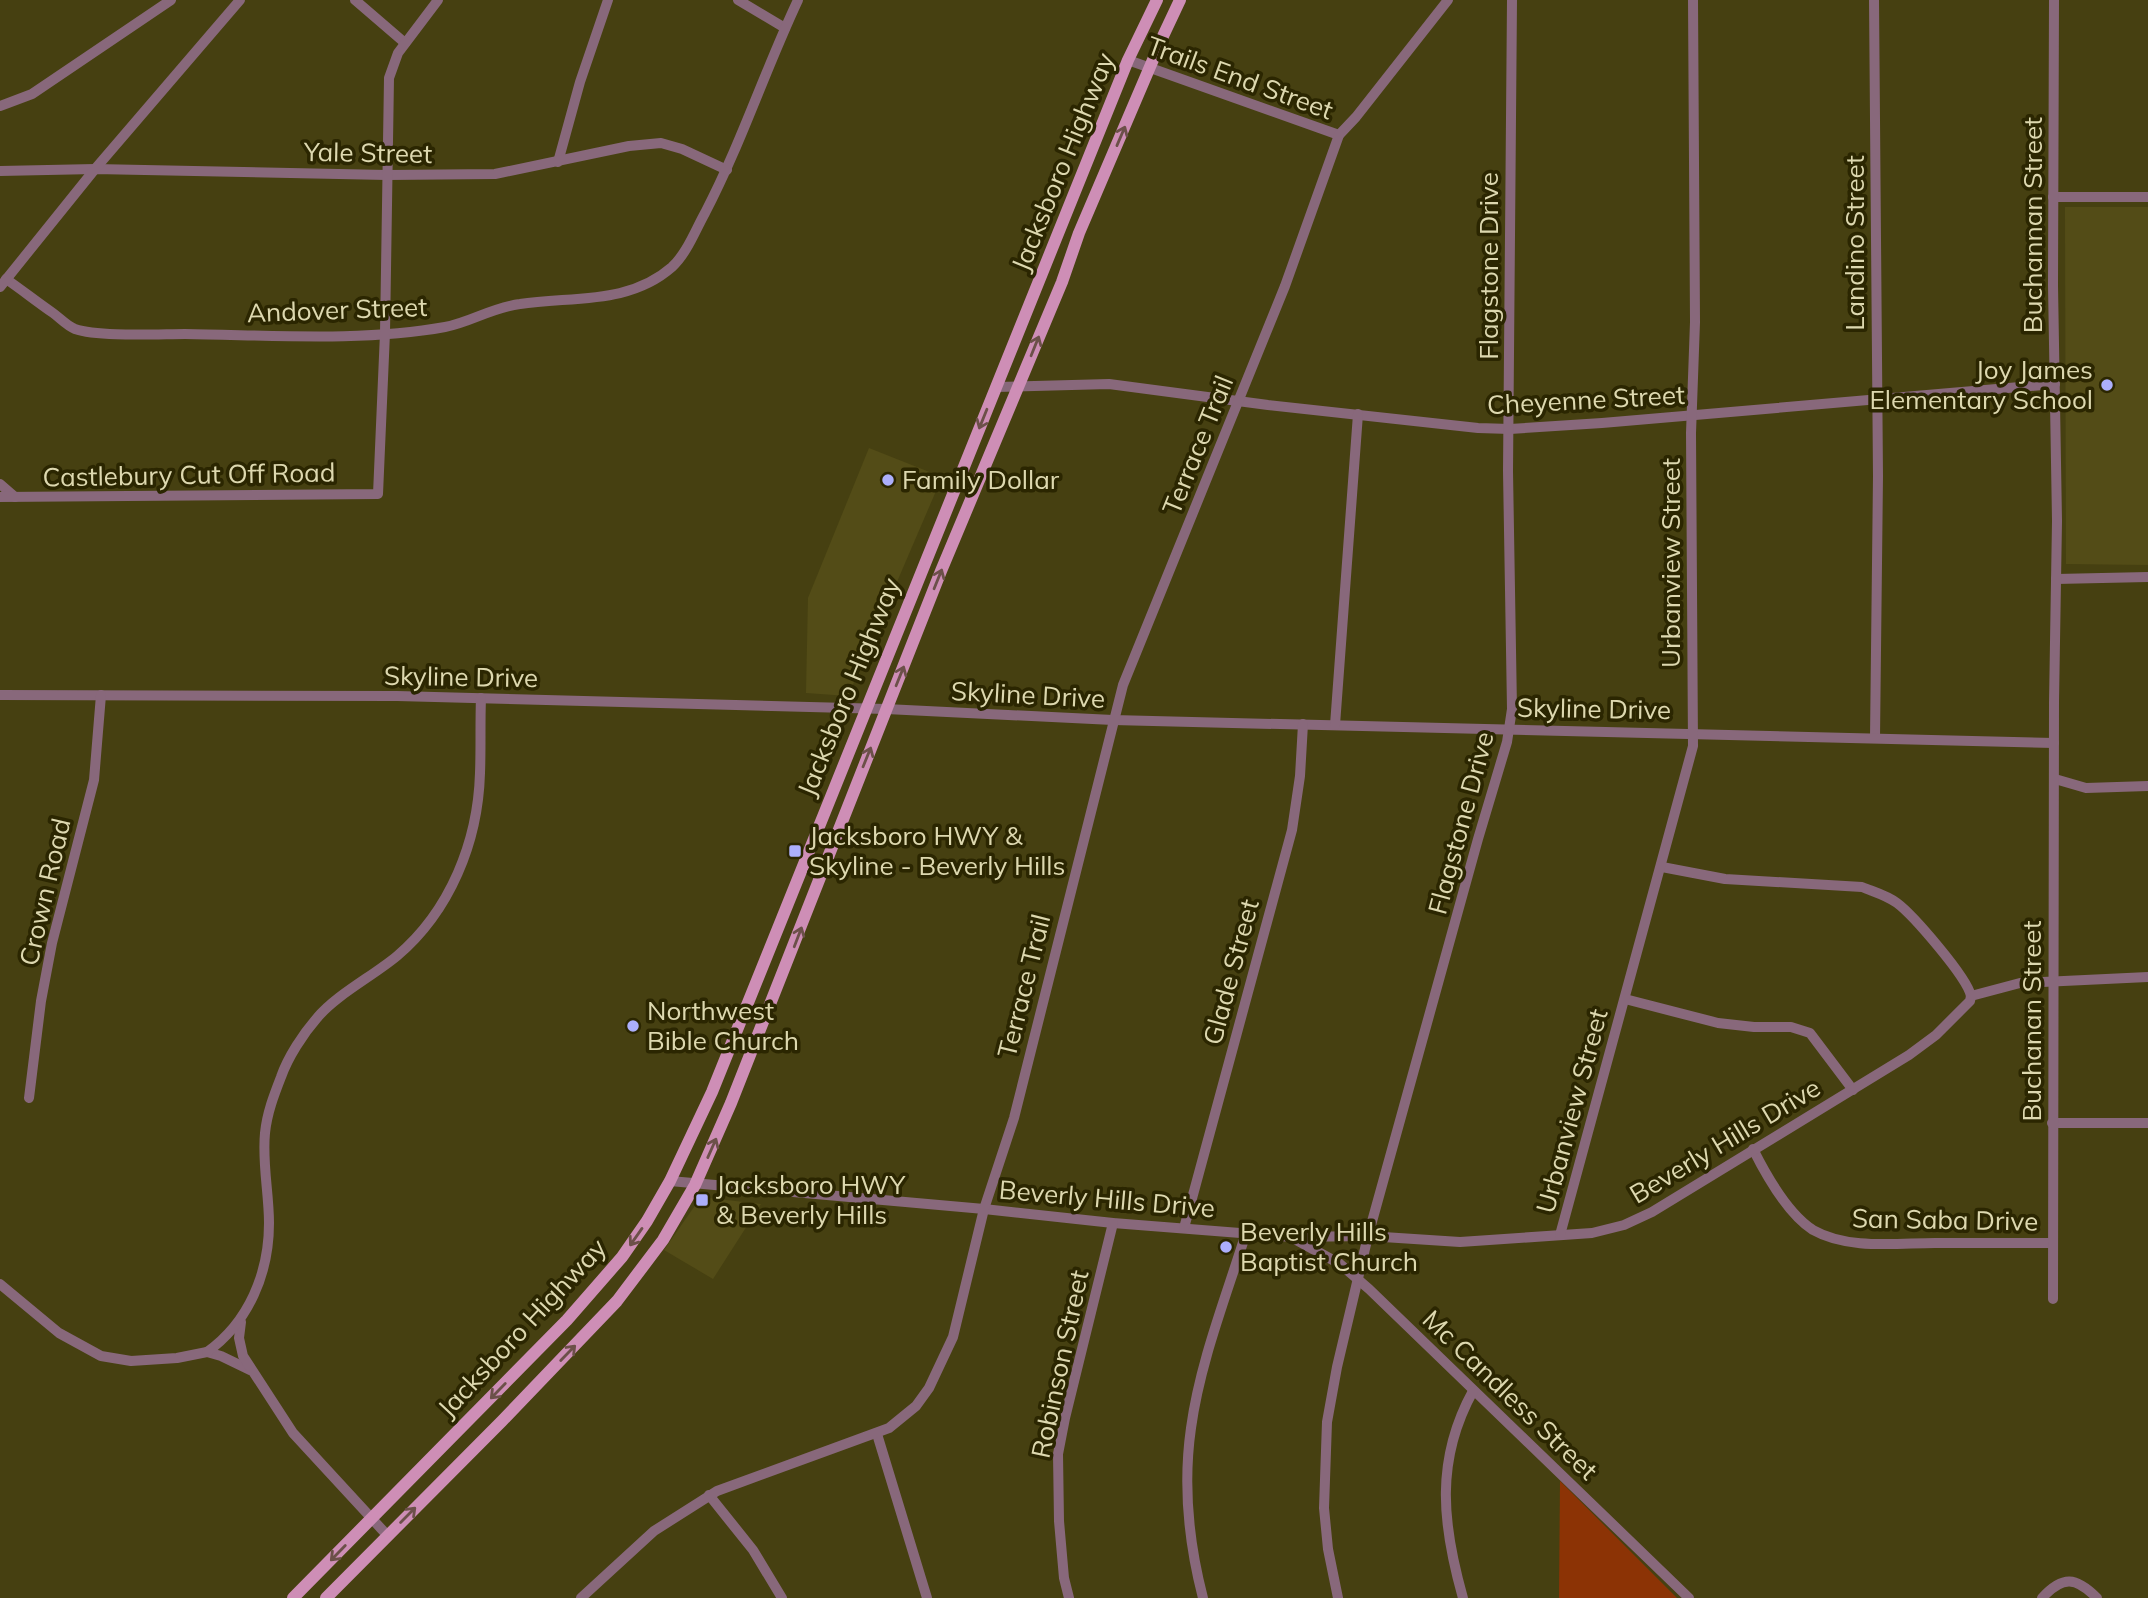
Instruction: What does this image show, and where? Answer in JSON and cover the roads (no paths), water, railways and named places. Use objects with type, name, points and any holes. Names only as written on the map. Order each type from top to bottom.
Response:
[{"type":"main road","name":"Jacksboro Highway","points":[[293,1598],[574,1312],[622,1257],[670,1181],[712,1092],[1128,60],[1157,0]]},
{"type":"main road","name":"Jacksboro Highway","points":[[326,1598],[617,1301],[663,1240],[695,1185],[788,961],[886,709],[1018,386],[1180,0]]},
{"type":"main road","points":[[1054,244],[1073,252]]},
{"type":"main road","points":[[767,951],[788,961]]},
{"type":"street","points":[[0,106],[32,94],[171,0]]},
{"type":"street","points":[[3,283],[95,169],[240,0]]},
{"type":"street","points":[[355,0],[408,40]]},
{"type":"street","points":[[385,333],[389,78],[398,53],[438,0]]},
{"type":"street","points":[[558,162],[580,82],[608,0]]},
{"type":"street","points":[[738,0],[785,28]]},
{"type":"street","name":"Andover Street","points":[[3,283],[74,328],[97,332],[324,335],[447,327],[490,311],[519,304],[593,299],[638,286],[672,267],[684,253],[727,170],[798,0]]},
{"type":"street","name":"Terrace Trail","points":[[580,1598],[654,1531],[717,1490],[877,1434],[889,1428],[916,1406],[929,1388],[953,1337],[984,1209],[1014,1118],[1122,685],[1285,286],[1339,135],[1448,0]]},
{"type":"street","name":"Flagstone Drive","points":[[1338,1598],[1328,1549],[1324,1508],[1327,1422],[1334,1381],[1368,1236],[1510,728],[1512,709],[1508,471],[1513,0]]},
{"type":"street","name":"Urbanview Street","points":[[1560,1235],[1662,867],[1695,733],[1692,415],[1695,322],[1693,0]]},
{"type":"street","name":"Landino Street","points":[[1874,0],[1878,477],[1875,738]]},
{"type":"street","name":"Buchannan Street","points":[[2054,0],[2054,743]]},
{"type":"street","name":"Trails End Street","points":[[1128,60],[1339,135]]},
{"type":"street","name":"Yale Street","points":[[0,171],[95,169],[387,175],[495,174],[629,146],[661,143],[682,149],[727,170]]},
{"type":"street","points":[[2053,197],[2148,197]]},
{"type":"street","name":"Castlebury Cut Off Road","points":[[0,496],[378,494],[385,333]]},
{"type":"street","name":"Cheyenne Street","points":[[996,387],[1109,384],[1478,428],[1510,429],[2055,384]]},
{"type":"street","points":[[1335,725],[1358,414]]},
{"type":"street","points":[[0,484],[15,497]]},
{"type":"street","points":[[2056,579],[2148,576]]},
{"type":"street","name":"Skyline Drive","points":[[0,695],[481,698],[865,708],[1113,720],[2054,743]]},
{"type":"street","name":"Crown Road","points":[[29,1098],[41,1001],[52,943],[94,780],[101,695]]},
{"type":"street","points":[[0,1284],[59,1333],[101,1356],[131,1361],[177,1358],[207,1352],[242,1318],[258,1286],[268,1249],[265,1132],[282,1073],[318,1016],[396,957],[416,938],[445,900],[464,861],[475,814],[480,774],[481,698]]},
{"type":"street","name":"Glade Street","points":[[1184,1227],[1292,830],[1300,776],[1303,724]]},
{"type":"street","name":"Buchanan Street","points":[[2053,1298],[2054,743]]},
{"type":"street","points":[[2055,779],[2086,788],[2148,786]]},
{"type":"street","points":[[1662,867],[1725,879],[1862,887],[1884,895],[1899,905],[1945,957],[1964,981],[1970,996],[2020,983],[2148,976]]},
{"type":"street","name":"Beverly Hills Drive","points":[[670,1181],[1291,1237],[1368,1236],[1460,1242],[1592,1233],[1624,1225],[1707,1180],[1753,1149],[1909,1055],[1936,1035],[1970,1001],[1970,996]]},
{"type":"street","points":[[1625,999],[1718,1023],[1801,1029],[1810,1033],[1853,1090]]},
{"type":"street","points":[[2052,1123],[2148,1123]]},
{"type":"street","name":"San Saba Drive","points":[[1753,1149],[1777,1190],[1801,1220],[1814,1230],[1831,1237],[1873,1243],[2053,1243]]},
{"type":"street","name":"Robinson Street","points":[[1069,1598],[1064,1578],[1059,1521],[1058,1454],[1113,1223]]},
{"type":"street","points":[[1203,1598],[1195,1566],[1188,1506],[1189,1446],[1203,1373],[1246,1233]]},
{"type":"street","name":"Mc Candless Street","points":[[1291,1237],[1340,1264],[1357,1278],[1689,1598]]},
{"type":"street","points":[[242,1318],[239,1338],[250,1370],[293,1433],[387,1535]]},
{"type":"street","points":[[207,1352],[250,1370]]},
{"type":"street","points":[[1463,1598],[1447,1531],[1445,1489],[1456,1427],[1473,1391]]},
{"type":"street","points":[[877,1434],[927,1598]]},
{"type":"street","points":[[709,1495],[753,1550],[782,1598]]},
{"type":"street","points":[[2042,1598],[2058,1584],[2080,1583],[2097,1598]]},
{"type":"place","name":"Joy James Elementary School","points":[[2107,385]]},
{"type":"place","name":"Family Dollar","points":[[888,480]]},
{"type":"place","name":"Jacksboro HWY & Skyline - Beverly Hills","points":[[795,851]]},
{"type":"place","name":"Northwest Bible Church","points":[[633,1026]]},
{"type":"place","name":"Jacksboro HWY & Beverly Hills","points":[[702,1200]]},
{"type":"place","name":"Beverly Hills Baptist Church","points":[[1226,1247]]}]
